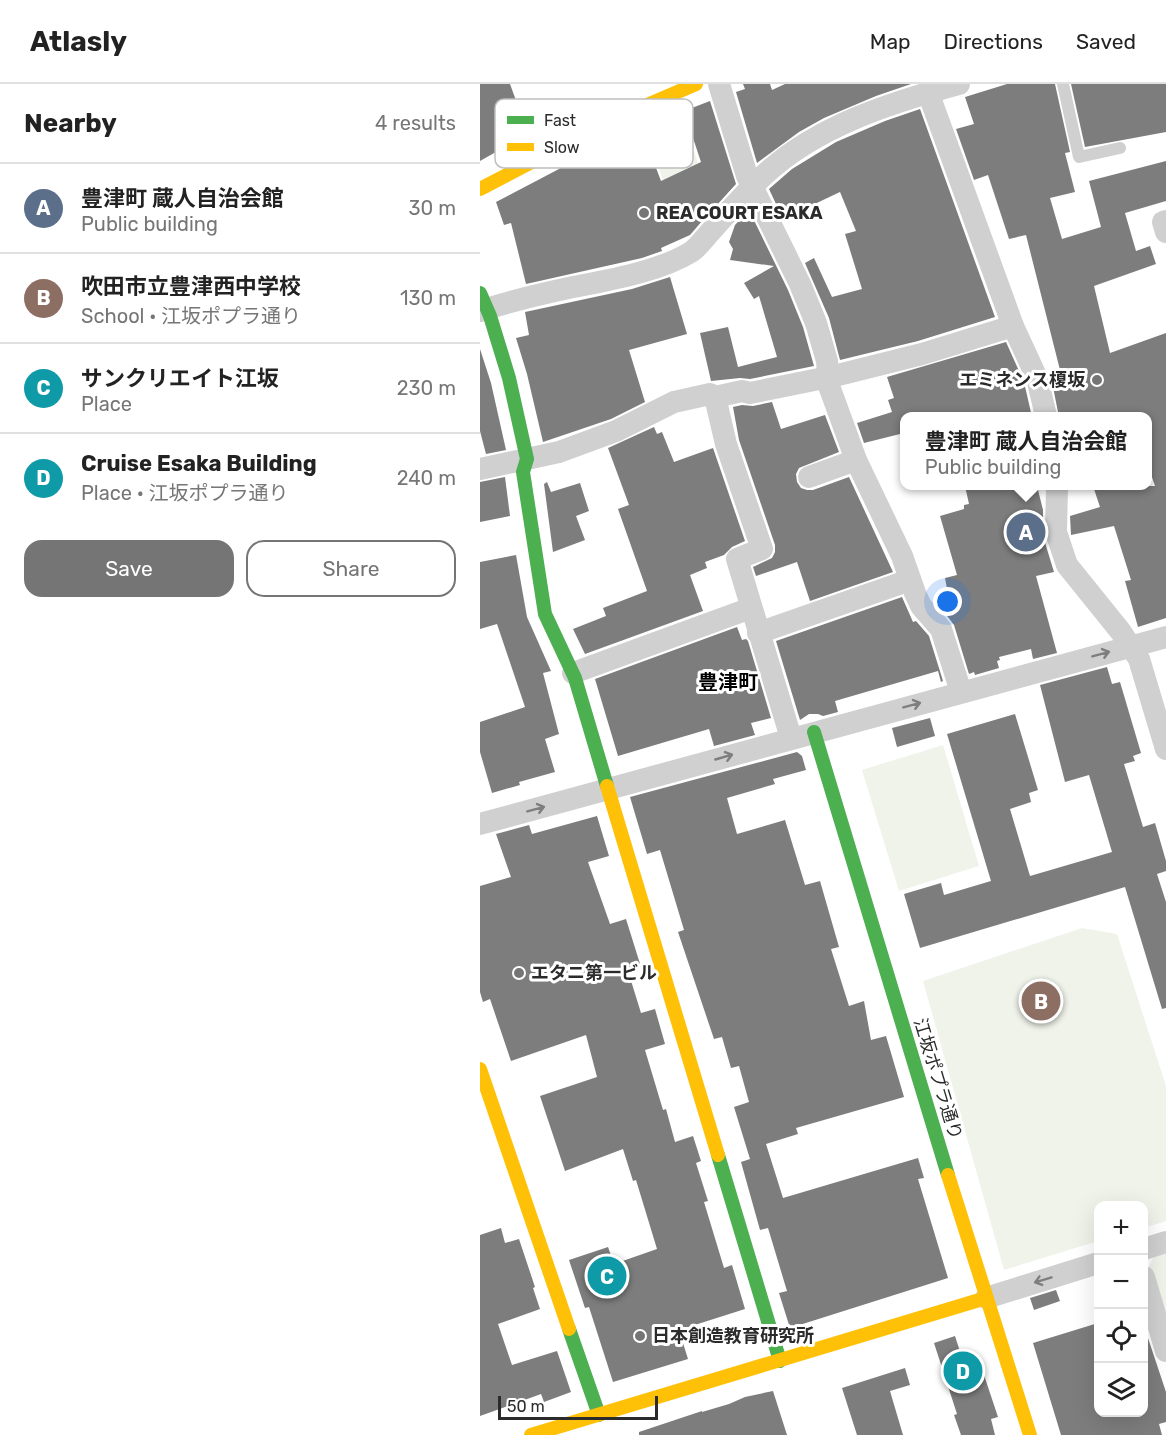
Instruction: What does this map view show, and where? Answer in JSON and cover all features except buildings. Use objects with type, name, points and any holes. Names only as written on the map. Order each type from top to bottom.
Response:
[{"type":"street","points":[[648,99],[663,90],[696,84]]},
{"type":"street","points":[[719,84],[751,187],[800,284],[816,323],[827,361],[829,386],[856,460],[902,556],[921,606],[938,622],[961,692]]},
{"type":"street","points":[[780,1361],[573,673],[545,614],[523,472],[527,459],[509,378],[482,304],[525,298],[621,278],[692,252],[751,187],[781,159],[809,140],[851,120],[942,87],[1013,326],[1037,378],[1045,412]]},
{"type":"street","points":[[480,189],[520,168]]},
{"type":"street","points":[[1166,221],[1163,222],[1166,231]]},
{"type":"street","points":[[480,469],[559,452],[615,431],[674,402],[710,394],[715,397],[742,391],[750,393],[828,376],[922,354],[1013,326]]},
{"type":"street","points":[[715,397],[726,444],[762,549],[737,559],[791,738]]},
{"type":"street","points":[[808,477],[856,460]]},
{"type":"street","points":[[1057,490],[1056,532],[1067,565],[1139,659],[1166,749]]},
{"type":"street","points":[[758,633],[910,580]]},
{"type":"street","points":[[573,673],[751,608]]},
{"type":"street","points":[[480,824],[1166,637]]},
{"type":"street","name":"江坂ポプラ通り","points":[[814,732],[986,1298],[1030,1435]]},
{"type":"street","points":[[480,1069],[602,1425]]},
{"type":"street","points":[[1148,1247],[1166,1242]]},
{"type":"street","points":[[531,1435],[602,1425],[780,1361],[1094,1264]]},
{"type":"street","points":[[1148,1293],[1166,1351]]},
{"type":"lane","points":[[1063,84],[1079,157],[1120,148]]},
{"type":"shaded area","points":[[693,149],[698,163],[693,165]]},
{"type":"shaded area","points":[[659,168],[688,168],[663,180]]},
{"type":"shaded area","points":[[943,745],[979,866],[899,891],[862,770]]},
{"type":"shaded area","points":[[1082,928],[1117,934],[1166,1086],[1166,1221],[1148,1227],[1148,1201],[1094,1201],[1094,1242],[1004,1270],[923,981]]},
{"type":"shaded area","points":[[1166,1249],[1166,1320],[1149,1266],[1156,1252]]},
{"type":"traffic: fast","points":[[480,293],[490,316],[509,378],[527,459],[523,472],[545,614],[575,678],[607,786]]},
{"type":"traffic: fast","points":[[814,732],[948,1175]]},
{"type":"traffic: fast","points":[[718,1155],[780,1361]]},
{"type":"traffic: fast","points":[[569,1329],[599,1415]]},
{"type":"traffic: slow","points":[[661,99],[696,84]]},
{"type":"traffic: slow","points":[[480,189],[520,168]]},
{"type":"traffic: slow","points":[[607,786],[718,1155]]},
{"type":"traffic: slow","points":[[480,1069],[569,1329]]},
{"type":"traffic: slow","points":[[948,1175],[1030,1435]]},
{"type":"traffic: slow","points":[[531,1435],[986,1298]]},
{"type":"place","name":"REA COURT ESAKA","points":[[644,213]]},
{"type":"place","name":"エミネンス榎坂","points":[[1097,380]]},
{"type":"place","name":"豊津町 蔵人自治会館","points":[[1026,532]]},
{"type":"place","name":"エタニ第一ビル","points":[[519,973]]},
{"type":"place","name":"吹田市立豊津西中学校","points":[[1041,1001]]},
{"type":"place","name":"サンクリエイト江坂","points":[[607,1276]]},
{"type":"place","name":"日本創造教育研究所","points":[[640,1336]]},
{"type":"place","name":"Cruise Esaka Building","points":[[963,1371]]},
{"type":"district","name":"豊津町","points":[[728,682]]}]
